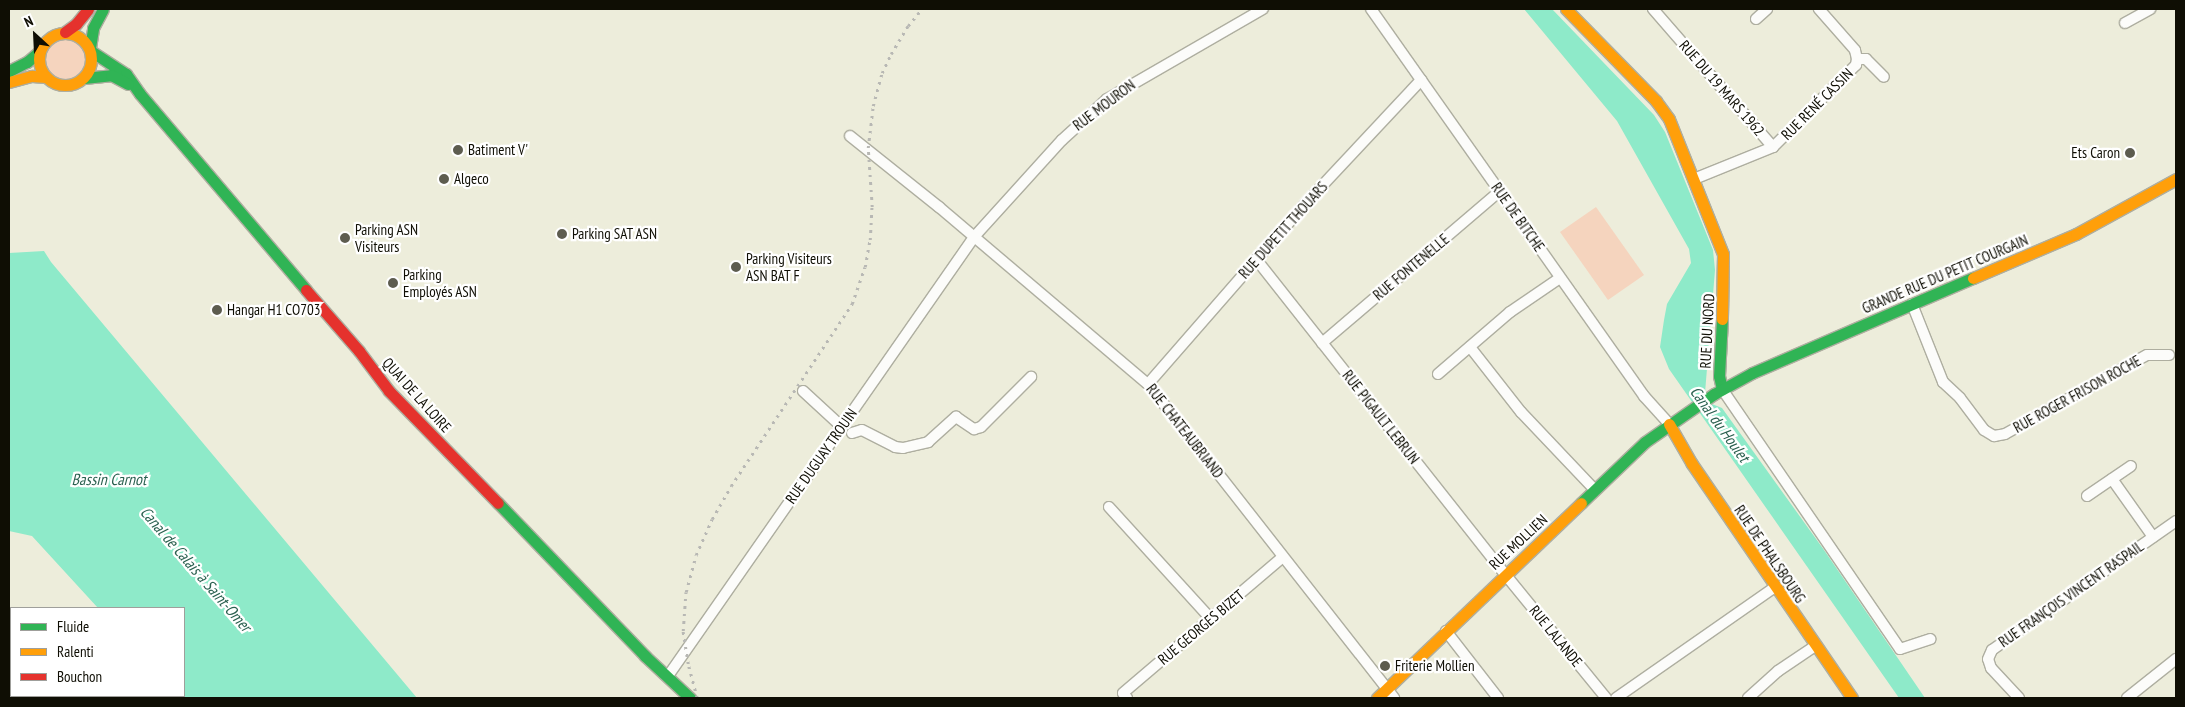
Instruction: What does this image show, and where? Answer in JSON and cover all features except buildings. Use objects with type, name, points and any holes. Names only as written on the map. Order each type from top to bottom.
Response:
[{"type":"street","points":[[9,71],[27,62],[40,51],[48,38],[65,32],[76,24],[88,9]]},
{"type":"street","points":[[40,51],[40,67],[46,77],[55,83],[64,85],[75,84],[84,78],[91,65],[90,50],[93,28],[103,9]]},
{"type":"street","name":"RUE MOURON","points":[[974,237],[1062,140],[1107,99],[1263,9]]},
{"type":"street","name":"RUE DE BITCHE","points":[[1371,9],[1644,396],[1669,424]]},
{"type":"street","name":"RUE DU NORD","points":[[1566,9],[1660,107],[1675,133],[1694,178],[1720,246],[1724,264],[1719,376],[1722,389],[1900,649],[1930,639]]},
{"type":"street","name":"RUE DU 19 MARS 1962","points":[[1653,9],[1773,148],[1694,178]]},
{"type":"street","points":[[1756,18],[1767,9]]},
{"type":"street","name":"RUE RENÉ CASSIN","points":[[1773,148],[1856,65],[1855,50],[1819,9]]},
{"type":"street","points":[[2125,23],[2150,9]]},
{"type":"street","points":[[65,32],[78,35],[90,50]]},
{"type":"street","name":"QUAI DE LA LOIRE","points":[[90,50],[122,69],[140,94],[255,231],[355,346],[389,391],[690,698]]},
{"type":"street","name":"RUE RENÉ CASSIN","points":[[1857,59],[1866,59],[1884,77]]},
{"type":"street","name":"QUAI DE LA LOIRE","points":[[84,78],[114,75],[140,94]]},
{"type":"street","points":[[9,82],[32,76],[46,77]]},
{"type":"street","name":"RUE DUPETIT THOUARS","points":[[1148,384],[1256,259],[1421,80]]},
{"type":"street","name":"RUE CHATEAUBRIAND","points":[[850,136],[974,237],[1148,384],[1391,693]]},
{"type":"street","name":"GRANDE RUE DU PETIT COURGAIN","points":[[1710,397],[1752,373],[2083,231],[2176,179]]},
{"type":"street","name":"RUE FONTENELLE","points":[[1322,342],[1500,191]]},
{"type":"street","name":"RUE DUGUAY TROUIN","points":[[668,676],[974,237]]},
{"type":"street","name":"RUE PIGAULT LEBRUN","points":[[1256,259],[1506,575]]},
{"type":"street","points":[[1438,374],[1515,308],[1560,278]]},
{"type":"street","name":"RUE ROGER FRISON ROCHE","points":[[1912,304],[1942,382],[1960,398],[1984,430],[1994,436],[2005,434],[2147,355],[2169,355]]},
{"type":"street","points":[[1470,347],[1521,412],[1595,490]]},
{"type":"street","points":[[852,433],[862,430],[895,447],[903,448],[928,442],[956,417],[974,429],[981,427],[1031,377]]},
{"type":"street","points":[[803,391],[841,426]]},
{"type":"street","name":"RUE MOLLIEN","points":[[1377,698],[1391,693],[1446,632],[1645,442],[1710,397]]},
{"type":"street","name":"RUE DE PHALSBOURG","points":[[1669,424],[1692,464],[1852,698]]},
{"type":"street","points":[[2087,496],[2131,466]]},
{"type":"street","points":[[2112,479],[2153,537]]},
{"type":"street","points":[[1109,507],[1211,619]]},
{"type":"street","name":"RUE FRANÇOIS VINCENT RASPAIL","points":[[2019,698],[1991,668],[1988,659],[1992,650],[2176,521]]},
{"type":"street","name":"RUE GEORGES BIZET","points":[[1128,698],[1123,693],[1283,557]]},
{"type":"street","name":"RUE LALANDE","points":[[1506,575],[1606,698]]},
{"type":"street","points":[[1616,698],[1775,587]]},
{"type":"street","points":[[1446,632],[1498,698]]},
{"type":"street","points":[[1748,698],[1778,671],[1815,646]]},
{"type":"street","points":[[2127,698],[2176,659]]},
{"type":"shaded area","points":[[65,39],[76,42],[82,48],[85,59],[82,70],[76,76],[65,79],[54,76],[48,70],[45,59],[48,48],[54,42]]},
{"type":"shaded area","points":[[1596,207],[1644,275],[1608,300],[1560,232]]},
{"type":"water","name":"Canal du Houlet","points":[[1524,9],[1552,9],[1654,115],[1665,132],[1713,250],[1715,270],[1705,393],[1712,404],[1722,408],[1824,550],[1925,698],[1899,698],[1669,369],[1660,347],[1664,320],[1667,304],[1691,263],[1689,249],[1617,121]]},
{"type":"water","name":"Bassin Carnot","points":[[44,251],[51,262],[417,698],[179,698],[178,697],[185,697],[185,607],[97,607],[32,536],[9,531],[9,253]]},
{"type":"railway","points":[[697,698],[688,664],[683,631],[686,592],[696,555],[712,519],[731,486],[852,304],[865,267],[870,240],[872,207],[868,148],[873,106],[882,73],[891,54],[908,26],[922,9]]},
{"type":"traffic: fast","points":[[90,48],[93,28],[103,9]]},
{"type":"traffic: fast","points":[[9,71],[27,62],[40,51]]},
{"type":"traffic: fast","points":[[91,51],[126,74],[140,94],[306,290]]},
{"type":"traffic: fast","points":[[84,78],[111,75],[128,84]]},
{"type":"traffic: fast","points":[[1581,503],[1645,442],[1714,394],[1752,373],[1973,278]]},
{"type":"traffic: fast","points":[[1722,319],[1719,376],[1722,389]]},
{"type":"traffic: fast","points":[[498,503],[645,656],[690,698]]},
{"type":"traffic: slow","points":[[1566,9],[1656,101],[1669,119],[1723,254],[1722,319]]},
{"type":"traffic: slow","points":[[60,33],[70,33],[84,40],[91,54],[91,59],[91,64],[84,78],[70,85],[60,85],[50,81],[43,74],[39,64],[39,54],[43,44],[50,37],[60,33]]},
{"type":"traffic: slow","points":[[9,82],[32,76],[46,77]]},
{"type":"traffic: slow","points":[[1973,278],[2076,234],[2176,179]]},
{"type":"traffic: slow","points":[[1669,424],[1692,464],[1852,698]]},
{"type":"traffic: slow","points":[[1377,698],[1581,503]]},
{"type":"traffic: jam","points":[[65,32],[76,24],[88,9]]},
{"type":"traffic: jam","points":[[306,290],[359,351],[389,391],[498,503]]},
{"type":"place","name":"Batiment V'","points":[[458,150]]},
{"type":"place","name":"Ets Caron","points":[[2130,153]]},
{"type":"place","name":"Algeco","points":[[444,179]]},
{"type":"place","name":"Parking SAT ASN","points":[[562,234]]},
{"type":"place","name":"Parking ASN Visiteurs","points":[[345,238]]},
{"type":"place","name":"Parking Visiteurs ASN BAT F","points":[[736,267]]},
{"type":"place","name":"Parking Employés ASN","points":[[393,283]]},
{"type":"place","name":"Hangar H1 CO703","points":[[217,310]]},
{"type":"place","name":"Friterie Mollien","points":[[1385,666]]},
{"type":"water label","name":"Canal de Calais à Saint-Omer","points":[[196,569]]}]
